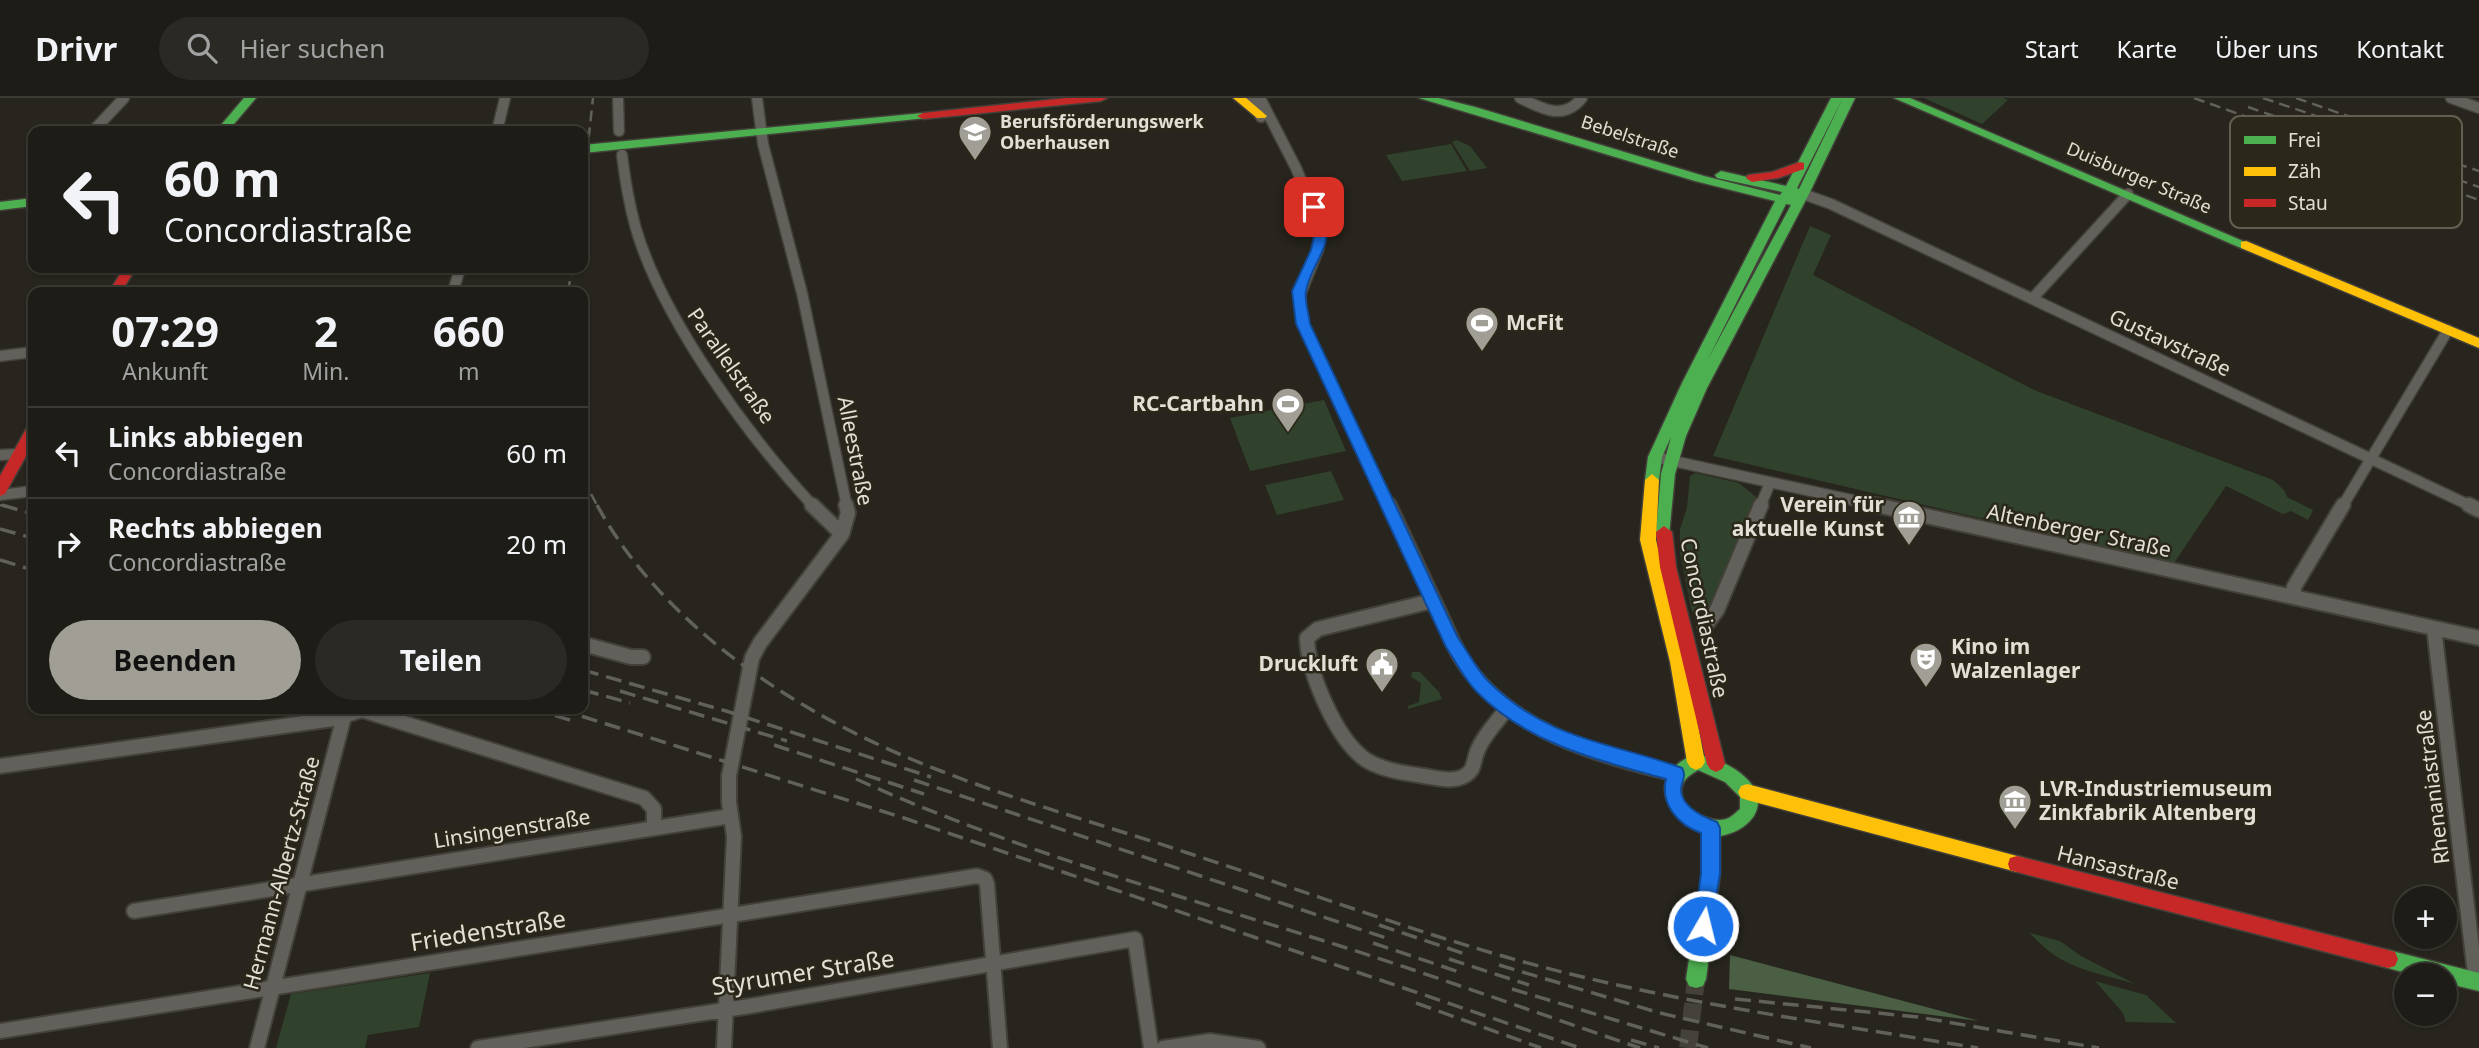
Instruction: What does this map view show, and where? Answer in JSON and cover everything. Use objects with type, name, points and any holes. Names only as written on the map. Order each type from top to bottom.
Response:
[{"type":"street","points":[[98,126],[124,98]]},
{"type":"street","points":[[226,126],[250,98]]},
{"type":"street","points":[[498,126],[505,98]]},
{"type":"street","points":[[619,98],[619,131]]},
{"type":"street","name":"Alleestraße","points":[[724,1048],[734,837],[728,787],[744,696],[755,650],[842,534],[847,506],[802,293],[760,127],[757,98]]},
{"type":"street","points":[[588,149],[602,148],[657,132],[760,127],[995,102],[1101,98]]},
{"type":"street","points":[[1240,98],[1261,116]]},
{"type":"street","points":[[1250,98],[1284,148]]},
{"type":"street","points":[[1260,98],[1321,224],[1318,250],[1299,291],[1303,324],[1432,601],[1471,674],[1507,708],[1556,737],[1594,752],[1676,774]]},
{"type":"street","name":"Bebelstraße","points":[[1425,98],[1497,114],[1661,169],[1793,197]]},
{"type":"street","name":"Bebelstraße","points":[[1473,98],[1612,142],[1740,178],[1793,197]]},
{"type":"street","points":[[1520,98],[1554,112],[1569,112],[1580,102]]},
{"type":"street","name":"Duisburger Straße","points":[[1900,98],[2479,344]]},
{"type":"street","points":[[2451,98],[2479,108]]},
{"type":"street","points":[[2461,98],[2479,102]]},
{"type":"street","name":"Concordiastraße","points":[[1793,197],[1800,166],[1848,99]]},
{"type":"street","name":"Concordiastraße","points":[[1696,762],[1678,663],[1648,540],[1650,491],[1663,458],[1793,197],[1848,99]]},
{"type":"street","points":[[1591,145],[1612,142]]},
{"type":"street","name":"Parallelstraße","points":[[622,155],[625,190],[639,242],[678,325],[725,394],[803,497],[842,534]]},
{"type":"street","points":[[1740,178],[1769,176],[1800,166]]},
{"type":"street","points":[[2032,299],[2128,194]]},
{"type":"street","name":"Gustavstraße","points":[[1793,197],[1843,212],[2479,510]]},
{"type":"street","points":[[0,206],[28,203]]},
{"type":"street","points":[[2294,597],[2294,587],[2448,330]]},
{"type":"street","points":[[0,356],[28,353]]},
{"type":"street","points":[[0,455],[28,441]]},
{"type":"street","points":[[0,489],[28,441]]},
{"type":"street","name":"Concordiastraße","points":[[1663,458],[1666,550],[1716,764]]},
{"type":"street","name":"Altenberger Straße","points":[[1663,458],[2479,638]]},
{"type":"street","points":[[1705,626],[1717,610],[1770,483]]},
{"type":"street","points":[[0,495],[28,492]]},
{"type":"street","points":[[1432,601],[1318,629],[1307,638],[1309,657],[1322,689],[1352,746],[1363,758],[1375,764],[1444,779],[1460,778],[1474,767],[1478,751],[1507,708]]},
{"type":"street","name":"Rhenaniastraße","points":[[2434,628],[2478,982]]},
{"type":"street","points":[[588,644],[631,657],[643,657]]},
{"type":"street","points":[[0,766],[333,719],[341,714]]},
{"type":"street","name":"Hermann-Albertz-Straße","points":[[257,1048],[345,714]]},
{"type":"street","points":[[375,714],[644,798],[654,809],[654,828]]},
{"type":"street","points":[[1696,762],[1716,764],[1733,773],[1747,792],[1748,809],[1739,822],[1723,828],[1711,828],[1696,823],[1679,809],[1672,791],[1676,774],[1685,766],[1696,762]]},
{"type":"street","name":"Hansastraße","points":[[1747,792],[1957,849],[2478,982]]},
{"type":"street","name":"Linsingenstraße","points":[[134,911],[731,816]]},
{"type":"street","points":[[1696,979],[1711,874],[1711,828]]},
{"type":"street","name":"Friedenstraße","points":[[0,1031],[974,876],[983,877],[987,884],[994,965]]},
{"type":"street","points":[[1135,939],[1151,1048]]},
{"type":"street","name":"Styrumer Straße","points":[[478,1048],[994,965],[1005,960],[1135,939]]},
{"type":"street","points":[[994,965],[1000,1048]]},
{"type":"street","points":[[1163,1048],[1210,1041],[1258,1048]]},
{"type":"green space","points":[[1924,98],[2003,98],[2008,100],[1982,124]]},
{"type":"green space","points":[[1457,140],[1470,146],[1487,168],[1470,171],[1452,142]]},
{"type":"green space","points":[[1451,144],[1467,171],[1402,181],[1386,155]]},
{"type":"green space","points":[[1810,226],[1831,235],[1813,275],[2034,390],[2273,480],[2284,490],[2287,497],[2313,510],[2308,520],[2291,511],[2283,514],[2226,486],[2174,563],[1713,456]]},
{"type":"green space","name":"RC-Cartbahn","points":[[1324,400],[1346,451],[1250,471],[1230,418]]},
{"type":"green space","points":[[1331,471],[1344,500],[1277,515],[1265,485]]},
{"type":"green space","points":[[1695,473],[1739,483],[1756,497],[1755,507],[1711,608],[1692,612],[1680,553],[1680,529],[1687,508],[1690,476]]},
{"type":"green space","points":[[1412,672],[1420,672],[1442,699],[1408,709],[1408,706],[1419,702],[1421,683],[1411,677]]},
{"type":"green space","points":[[2030,933],[2060,941],[2081,956],[2135,984],[2091,972],[2065,961],[2041,945]]},
{"type":"green space","points":[[1730,955],[1979,1021],[1729,989]]},
{"type":"green space","points":[[430,973],[419,1027],[368,1035],[365,1048],[276,1048],[291,994]]},
{"type":"green space","points":[[2095,981],[2146,995],[2176,1023],[2126,1022],[2123,1013]]},
{"type":"tunnel","points":[[1688,1048],[1696,979]]},
{"type":"railway","points":[[588,144],[593,98]]},
{"type":"railway","points":[[2194,98],[2244,116]]},
{"type":"railway","points":[[2263,98],[2316,116]]},
{"type":"railway","points":[[2296,98],[2348,116]]},
{"type":"railway","points":[[2248,107],[2274,116]]},
{"type":"railway","points":[[2462,165],[2479,171]]},
{"type":"railway","points":[[2462,181],[2479,187]]},
{"type":"railway","points":[[2462,194],[2479,200]]},
{"type":"railway","points":[[569,287],[571,273]]},
{"type":"railway","points":[[588,488],[598,507]]},
{"type":"railway","points":[[0,505],[8,507]]},
{"type":"railway","points":[[2,505],[28,513]]},
{"type":"railway","points":[[597,505],[626,551],[661,593],[701,632],[745,667],[841,726],[941,771],[1506,957],[1682,998],[1978,1048]]},
{"type":"railway","points":[[0,529],[28,537]]},
{"type":"railway","points":[[0,560],[28,568]]},
{"type":"railway","points":[[588,671],[726,711],[931,777]]},
{"type":"railway","points":[[588,691],[630,703]]},
{"type":"railway","points":[[620,691],[787,741]]},
{"type":"railway","points":[[549,714],[570,720]]},
{"type":"railway","points":[[575,714],[907,819],[1580,1048]]},
{"type":"railway","points":[[774,745],[924,794]]},
{"type":"railway","points":[[856,779],[1021,844],[1387,961],[1640,1048]]},
{"type":"railway","points":[[914,780],[1389,939]]},
{"type":"railway","points":[[1379,925],[1465,954]]},
{"type":"railway","points":[[1373,943],[1459,972]]},
{"type":"railway","points":[[1449,959],[1529,985]]},
{"type":"railway","points":[[1499,965],[1660,1013],[1811,1048]]},
{"type":"railway","points":[[1512,989],[1708,1048]]},
{"type":"railway","points":[[1735,999],[1918,1017],[2099,1048]]},
{"type":"railway","points":[[1416,1003],[1541,1048]]},
{"type":"railway","points":[[1631,1040],[1659,1048]]},
{"type":"traffic: fast","points":[[226,126],[250,98]]},
{"type":"traffic: fast","points":[[1425,98],[1517,122],[1745,191],[1792,201]]},
{"type":"traffic: fast","points":[[1652,480],[1655,457],[1689,383],[1756,255],[1776,209],[1790,190],[1837,98]]},
{"type":"traffic: fast","points":[[1664,532],[1668,474],[1679,436],[1700,388],[1803,194],[1849,98]]},
{"type":"traffic: fast","points":[[1900,98],[2246,245]]},
{"type":"traffic: fast","points":[[588,149],[923,116]]},
{"type":"traffic: fast","points":[[1721,175],[1798,192]]},
{"type":"traffic: fast","points":[[0,206],[28,203]]},
{"type":"traffic: fast","points":[[1696,762],[1720,769],[1741,784],[1748,794],[1751,803],[1747,813],[1737,823],[1723,828],[1707,827],[1693,821],[1681,811],[1674,799],[1673,786],[1680,773],[1696,762]]},
{"type":"traffic: fast","points":[[1696,979],[1711,874],[1711,828]]},
{"type":"traffic: fast","points":[[2388,959],[2479,982]]},
{"type":"traffic: slow","points":[[1239,98],[1261,116]]},
{"type":"traffic: slow","points":[[2246,245],[2479,343]]},
{"type":"traffic: slow","points":[[1652,480],[1648,540],[1678,662],[1696,762]]},
{"type":"traffic: slow","points":[[1747,792],[2017,864]]},
{"type":"traffic: jam","points":[[923,116],[1101,98]]},
{"type":"traffic: jam","points":[[1752,178],[1774,175],[1800,166]]},
{"type":"traffic: jam","points":[[118,287],[127,273]]},
{"type":"traffic: jam","points":[[0,490],[28,439]]},
{"type":"traffic: jam","points":[[1664,532],[1668,567],[1716,764]]},
{"type":"traffic: jam","points":[[2017,864],[2388,959]]},
{"type":"place","name":"Berufsförderungswerk Oberhausen","points":[[975,162]]},
{"type":"place","name":"McFit","points":[[1482,353]]},
{"type":"place","name":"RC-Cartbahn","points":[[1288,434]]},
{"type":"place","name":"Verein für aktuelle Kunst","points":[[1909,547]]},
{"type":"place","name":"Kino im Walzenlager","points":[[1926,689]]},
{"type":"place","name":"Druckluft","points":[[1382,694]]},
{"type":"place","name":"LVR-Industriemuseum Zinkfabrik Altenberg","points":[[2015,831]]},
{"type":"route","points":[[1314,207],[1321,224],[1321,236],[1318,250],[1299,291],[1299,310],[1303,324],[1452,642],[1471,674],[1490,694],[1523,720],[1594,752],[1676,774],[1672,791],[1679,809],[1696,823],[1711,828],[1711,874],[1703,926]]}]
